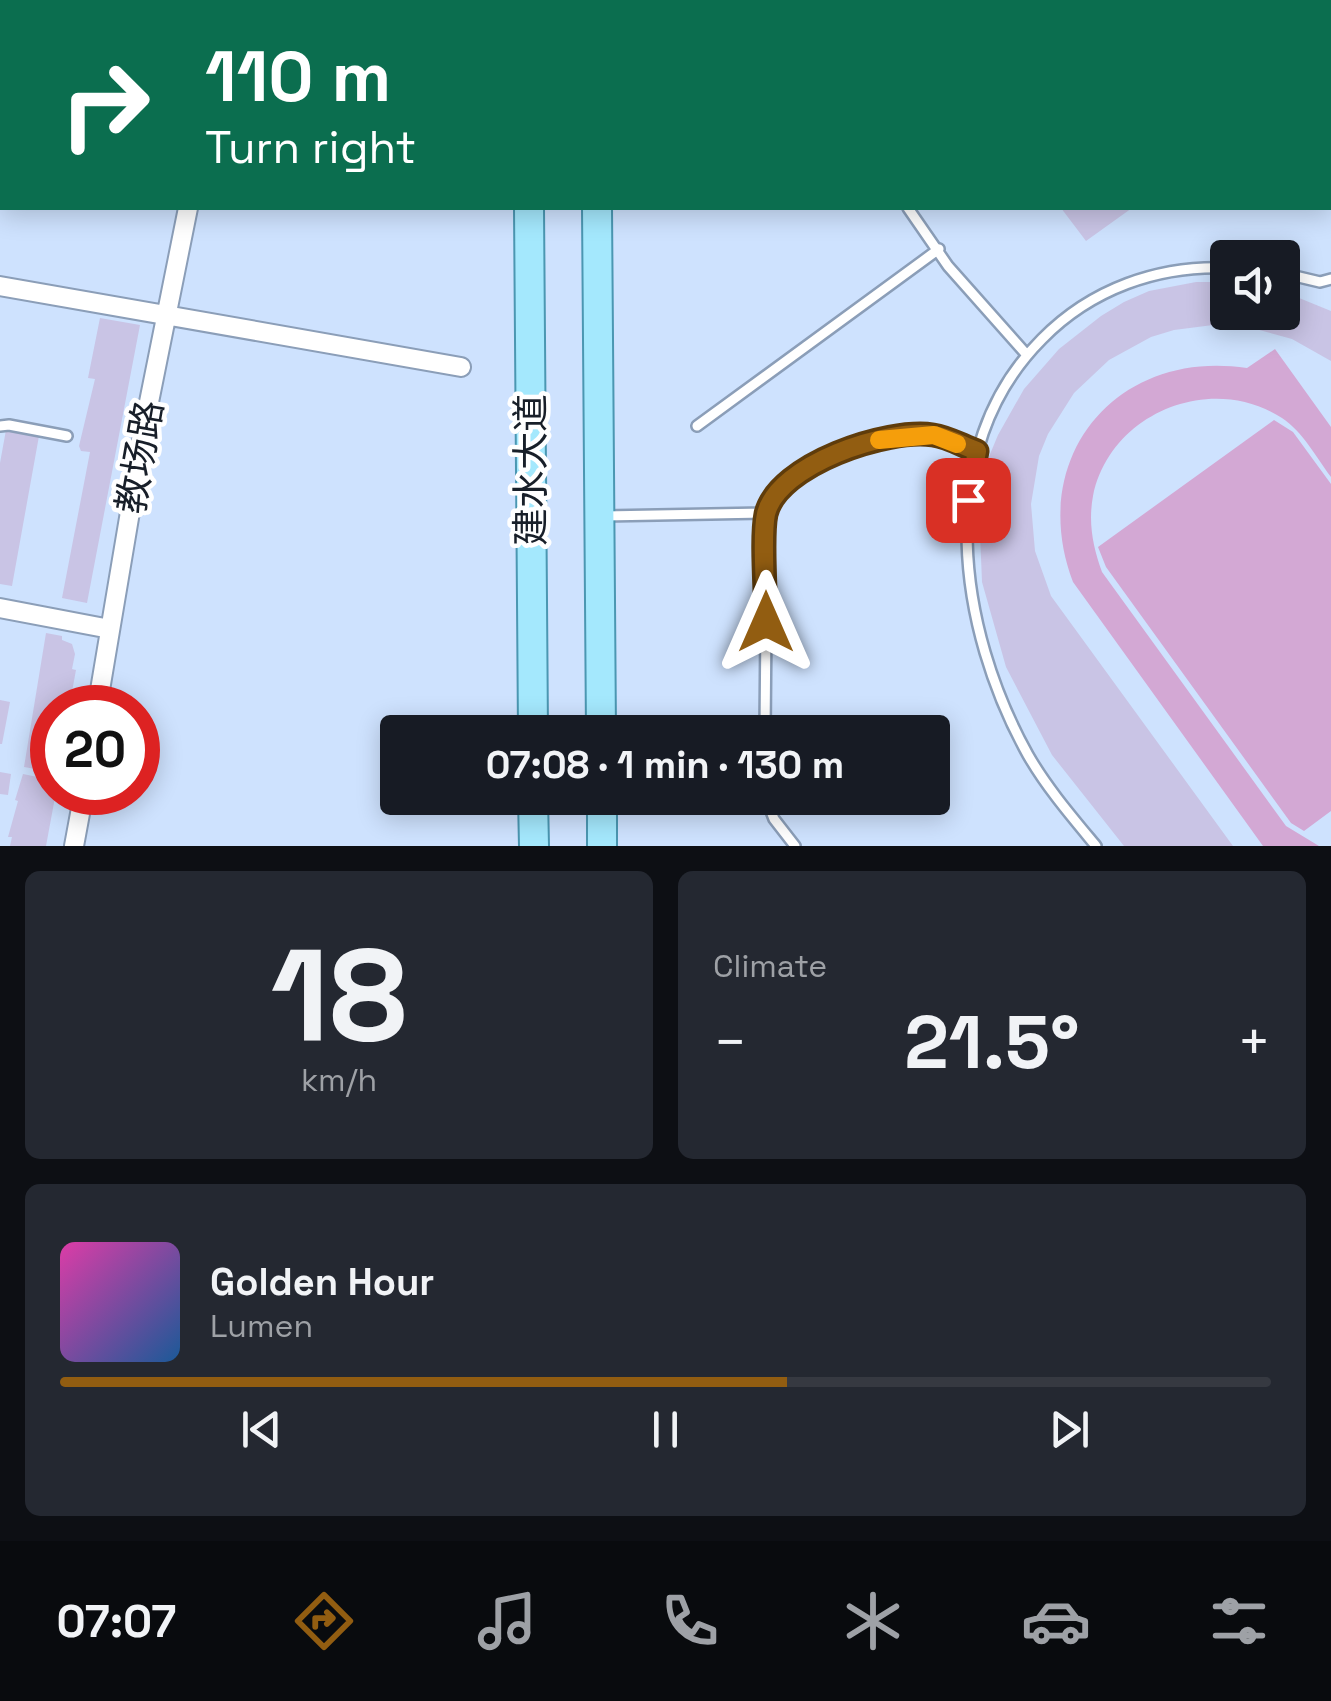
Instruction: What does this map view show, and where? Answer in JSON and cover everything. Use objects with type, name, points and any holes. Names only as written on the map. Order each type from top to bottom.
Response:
[{"type":"main road","name":"建水大道","points":[[529,210],[533,715]]},
{"type":"main road","name":"建水大道","points":[[597,210],[601,715]]},
{"type":"main road","points":[[533,815],[534,846]]},
{"type":"main road","points":[[602,815],[602,846]]},
{"type":"street","name":"教场路","points":[[101,685],[188,210]]},
{"type":"street","points":[[0,286],[461,367]]},
{"type":"street","points":[[0,608],[110,629]]},
{"type":"street","points":[[74,846],[80,815]]},
{"type":"lane","points":[[909,210],[948,266],[1027,355]]},
{"type":"lane","points":[[697,426],[939,250]]},
{"type":"lane","points":[[1096,846],[1030,757],[994,676],[967,560],[968,500],[977,451],[994,405],[1027,355],[1072,312],[1119,286],[1170,272],[1210,269]]},
{"type":"lane","points":[[1300,277],[1320,282],[1331,279]]},
{"type":"lane","points":[[0,426],[67,436]]},
{"type":"lane","points":[[765,715],[766,513],[782,490],[829,457],[871,442],[934,435],[977,451]]},
{"type":"lane","points":[[600,516],[766,513]]},
{"type":"lane","points":[[772,815],[795,846]]},
{"type":"shaded area","points":[[1275,349],[1331,427],[1331,477],[1303,438],[1282,418],[1254,405],[1225,399],[1195,401],[1167,409],[1120,442],[1103,467],[1093,496],[1091,525],[1102,572],[1286,826],[1319,846],[1263,846],[1073,582],[1062,536],[1062,493],[1073,455],[1093,421],[1122,394],[1158,376],[1200,366],[1247,368]]},
{"type":"shaded area","points":[[1274,420],[1293,432],[1331,484],[1331,811],[1304,831],[1291,823],[1106,567],[1098,547]]},
{"type":"building","points":[[1063,210],[1129,210],[1086,241]]},
{"type":"building","points":[[1210,282],[1210,325],[1151,337],[1109,360],[1074,393],[1039,456],[1031,504],[1035,551],[1051,596],[1233,846],[1124,846],[1052,755],[1006,667],[982,582],[979,508],[988,459],[1024,389],[1059,349],[1101,316],[1149,291]]},
{"type":"building","points":[[1300,298],[1331,311],[1331,361],[1292,339],[1259,330],[1300,330]]},
{"type":"building","points":[[100,318],[140,325],[87,603],[62,598],[90,452],[81,451],[79,446],[95,379],[88,378]]},
{"type":"building","points":[[6,430],[39,436],[12,586],[0,584],[0,463]]},
{"type":"building","points":[[46,633],[62,636],[62,640],[72,644],[75,654],[73,685],[37,685]]},
{"type":"building","points":[[0,700],[10,702],[2,744],[0,744]]},
{"type":"building","points":[[30,730],[30,768],[24,767]]},
{"type":"building","points":[[0,772],[11,774],[8,795],[0,794]]},
{"type":"building","points":[[23,774],[30,775],[30,815],[52,815],[46,846],[10,846],[12,837],[8,837],[18,801],[15,800]]},
{"type":"slow traffic","points":[[879,440],[934,435],[957,444]]},
{"type":"route","points":[[766,622],[766,513],[782,490],[800,474],[850,448],[892,438],[934,435],[977,451],[968,500]]}]
